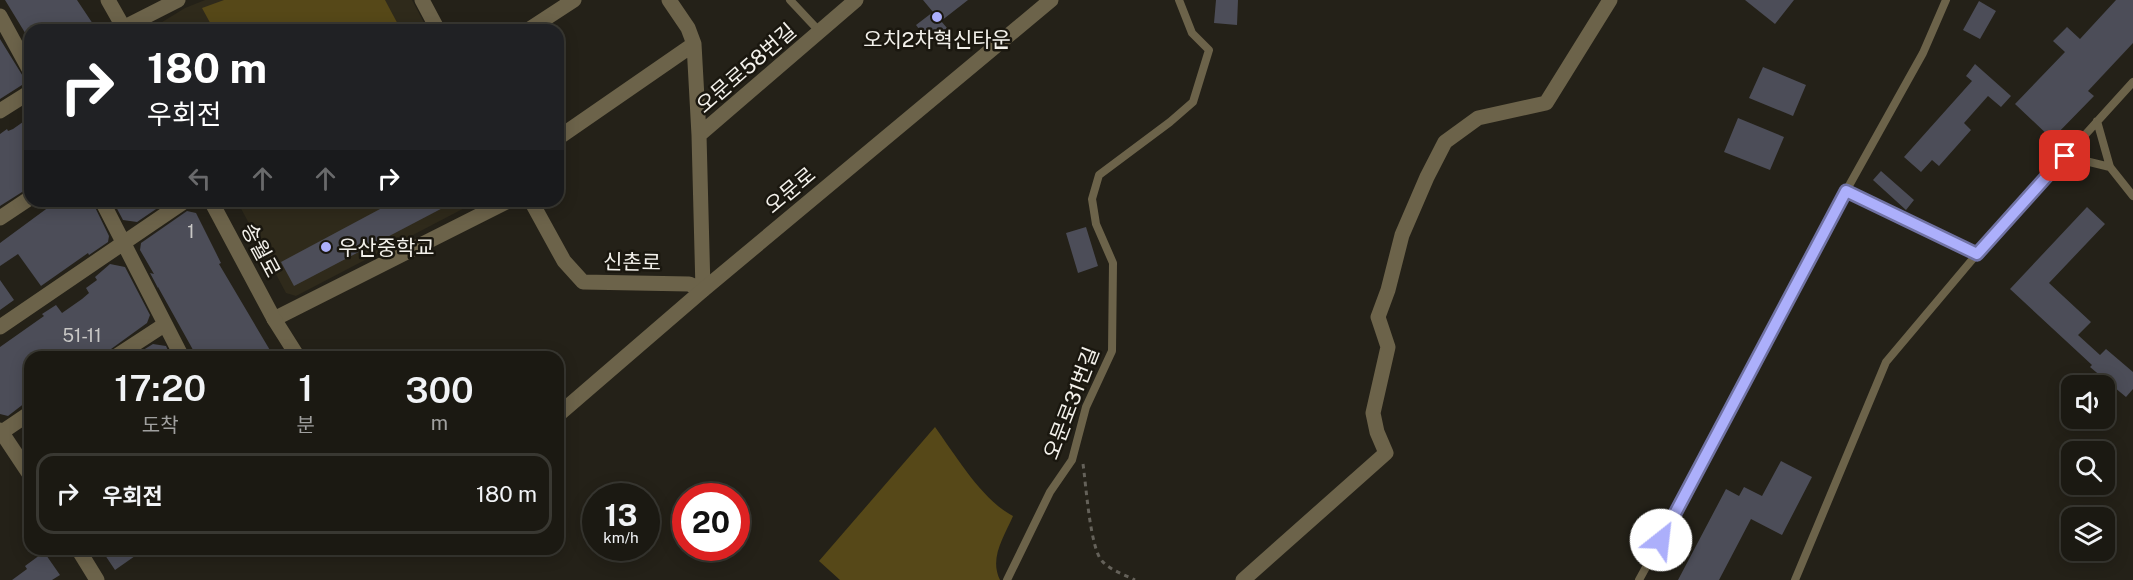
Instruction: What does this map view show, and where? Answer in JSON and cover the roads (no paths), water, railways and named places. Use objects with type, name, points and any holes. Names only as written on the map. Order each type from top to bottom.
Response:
[{"type":"street","points":[[108,0],[120,24]]},
{"type":"street","points":[[132,24],[178,0]]},
{"type":"street","points":[[422,0],[435,24]]},
{"type":"street","points":[[537,24],[574,0]]},
{"type":"street","name":"오문로58번길","points":[[669,0],[688,28],[694,44],[703,290]]},
{"type":"street","name":"오문로58번길","points":[[699,135],[856,0]]},
{"type":"street","name":"오문로","points":[[564,410],[703,290],[1051,0]]},
{"type":"street","points":[[1243,580],[1386,453],[1377,432],[1373,413],[1388,347],[1378,317],[1388,290],[1402,235],[1445,142],[1478,118],[1546,103],[1610,0]]},
{"type":"street","points":[[0,16],[24,60]]},
{"type":"street","points":[[564,134],[694,44]]},
{"type":"street","points":[[0,111],[24,96]]},
{"type":"street","points":[[0,218],[24,202]]},
{"type":"street","points":[[105,207],[179,351]]},
{"type":"street","points":[[0,327],[176,207]]},
{"type":"street","name":"송월로","points":[[214,207],[274,319]]},
{"type":"street","points":[[294,351],[274,319],[496,207]]},
{"type":"street","name":"신촌로","points":[[534,207],[564,261],[583,282],[689,284],[703,290]]},
{"type":"street","points":[[124,351],[164,325]]},
{"type":"street","points":[[24,417],[1,431],[24,467]]},
{"type":"street","points":[[82,555],[97,580]]},
{"type":"lane","points":[[790,0],[820,32]]},
{"type":"lane","name":"오문로31번길","points":[[1007,580],[1050,492],[1072,460],[1086,407],[1112,351],[1113,263],[1096,224],[1092,199],[1099,175],[1193,102],[1206,61],[1209,50],[1192,33],[1179,0]]},
{"type":"lane","points":[[1639,580],[1705,460],[1846,191],[1923,53],[1946,0]]},
{"type":"lane","points":[[1795,580],[1886,362],[1977,254],[2133,82]]},
{"type":"lane","points":[[2097,121],[2109,167],[2133,196]]},
{"type":"lane","points":[[2065,156],[2109,167]]},
{"type":"lane","points":[[1846,191],[1977,254]]},
{"type":"place","name":"오치2차혁신타운","points":[[937,17]]},
{"type":"place","name":"우산중학교","points":[[326,247]]}]
